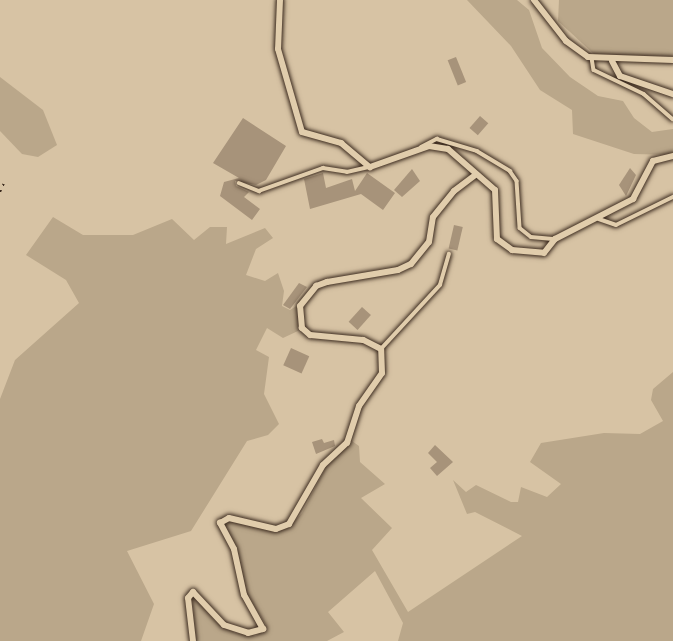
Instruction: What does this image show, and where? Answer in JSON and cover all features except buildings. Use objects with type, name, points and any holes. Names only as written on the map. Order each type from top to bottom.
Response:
[{"type":"street","points":[[280,0],[278,49],[298,108],[298,126],[307,136],[341,144],[370,167],[416,151],[438,146],[448,149],[499,198],[496,228],[502,246],[537,255],[548,250],[555,239],[599,219],[633,199],[653,161],[673,156]]},
{"type":"street","points":[[534,0],[566,41],[592,58],[612,61],[673,60]]},
{"type":"street","points":[[612,61],[620,76],[673,94]]},
{"type":"street","points":[[193,641],[188,598],[193,592],[224,625],[248,633],[262,629],[244,595],[234,549],[220,523],[229,518],[276,529],[300,512],[323,465],[354,431],[359,406],[382,373],[380,349],[363,340],[310,335],[302,328],[300,306],[316,286],[398,270],[417,259],[429,242],[433,217],[454,191],[475,175]]},
{"type":"lane","points":[[592,58],[594,70],[644,94],[673,119]]},
{"type":"lane","points":[[416,151],[437,139],[477,151],[499,164],[517,181],[520,228],[538,239],[555,239]]},
{"type":"lane","points":[[239,183],[258,191],[323,168],[347,172],[370,167]]},
{"type":"lane","points":[[599,219],[616,225],[673,197]]},
{"type":"lane","points":[[380,349],[440,285],[449,254]]},
{"type":"path","points":[[0,192],[5,181]]},
{"type":"shaded area","points":[[467,0],[517,0],[529,10],[542,48],[570,77],[598,96],[623,101],[634,118],[652,132],[673,129],[673,155],[634,154],[573,134],[572,110],[540,90],[511,46]]},
{"type":"shaded area","points":[[559,0],[673,0],[673,56],[595,55],[558,21]]},
{"type":"shaded area","points":[[0,77],[43,110],[57,145],[38,157],[22,154],[0,131]]},
{"type":"shaded area","points":[[53,217],[83,235],[133,235],[172,219],[194,240],[210,227],[227,227],[226,244],[265,228],[273,238],[256,249],[246,275],[265,281],[278,273],[284,291],[282,306],[290,310],[298,305],[300,330],[283,338],[267,328],[256,350],[269,357],[264,394],[279,424],[268,435],[247,441],[191,531],[127,551],[154,604],[141,641],[0,641],[0,399],[15,360],[79,303],[66,280],[26,255]]},
{"type":"shaded area","points":[[673,372],[673,641],[398,641],[403,623],[375,571],[328,612],[344,632],[327,641],[196,641],[192,595],[214,620],[235,633],[256,636],[266,625],[247,594],[237,548],[223,524],[228,521],[276,532],[290,526],[302,513],[326,467],[352,441],[359,446],[360,462],[385,484],[361,498],[392,528],[372,550],[408,612],[522,536],[475,512],[467,514],[453,480],[466,492],[476,485],[511,502],[518,502],[521,487],[547,497],[561,484],[530,462],[541,443],[604,433],[640,434],[663,421],[651,400],[653,389]]}]
